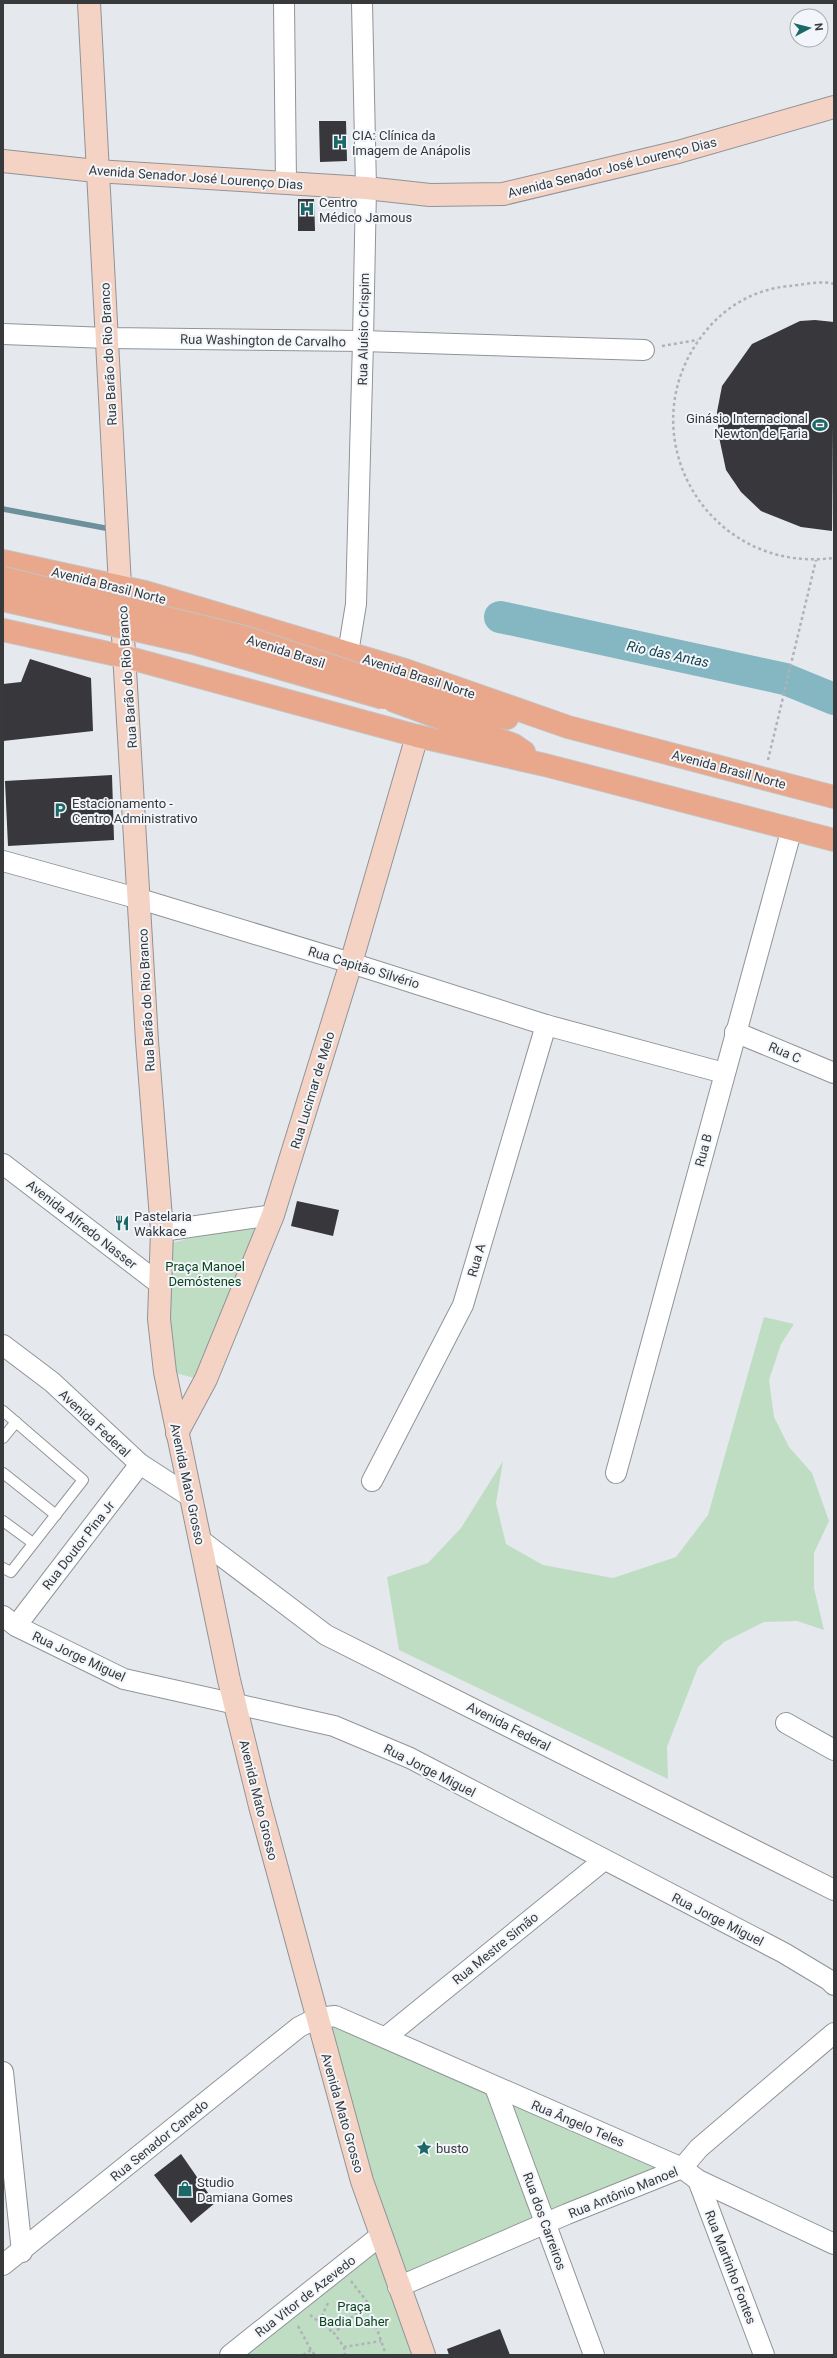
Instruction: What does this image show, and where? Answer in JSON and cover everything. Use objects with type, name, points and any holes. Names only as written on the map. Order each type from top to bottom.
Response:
[{"type":"main road","name":"Rua Barão do Rio Branco","points":[[89,3],[96,171],[108,338],[120,586],[126,657],[147,1041],[162,1231]]},
{"type":"main road","name":"Avenida Senador José Lourenço Dias","points":[[3,161],[96,171],[366,188],[430,194],[503,194],[678,152],[834,107]]},
{"type":"main road","name":"Avenida Brasil Norte","points":[[3,561],[120,586],[405,670],[568,727],[834,797]]},
{"type":"main road","name":"Avenida Brasil","points":[[3,578],[244,637],[390,692],[514,745],[545,765]]},
{"type":"main road","name":"Avenida Brasil","points":[[3,600],[194,642],[390,692],[484,714],[568,727]]},
{"type":"main road","points":[[3,630],[126,657],[417,736],[545,765],[834,840]]},
{"type":"main road","name":"Rua Lucimar de Melo","points":[[177,1433],[206,1379],[273,1216],[351,962],[417,736]]},
{"type":"main road","name":"Avenida Mato Grosso","points":[[162,1231],[160,1326],[165,1372],[234,1703],[317,2018],[362,2181],[398,2287],[424,2355]]},
{"type":"street","points":[[284,3],[286,183]]},
{"type":"street","name":"Rua Aluísio Crispim","points":[[348,654],[356,604],[363,342],[366,188],[362,3]]},
{"type":"street","name":"Rua Washington de Carvalho","points":[[3,334],[108,338],[363,342],[644,350]]},
{"type":"street","name":"Rua B","points":[[616,1473],[792,828]]},
{"type":"street","name":"Rua Capitão Silvério","points":[[3,861],[140,899],[351,962],[546,1025],[724,1073]]},
{"type":"street","name":"Rua A","points":[[372,1481],[463,1305],[546,1025]]},
{"type":"street","name":"Rua C","points":[[736,1032],[834,1073]]},
{"type":"street","name":"Avenida Alfredo Nasser","points":[[3,1164],[161,1285]]},
{"type":"street","points":[[162,1231],[273,1216]]},
{"type":"street","name":"Avenida Federal","points":[[3,1345],[52,1382],[140,1464],[191,1497]]},
{"type":"street","name":"Rua Doutor Pina Jr","points":[[9,1621],[140,1464]]},
{"type":"street","name":"Avenida Federal","points":[[199,1539],[326,1635],[834,1890]]},
{"type":"street","name":"Rua Jorge Miguel","points":[[9,1621],[124,1678],[334,1726],[410,1758],[784,1953],[830,1980],[834,1985]]},
{"type":"street","points":[[786,1723],[834,1750]]},
{"type":"street","name":"Rua Mestre Simão","points":[[386,2036],[604,1860]]},
{"type":"street","name":"Rua Ângelo Teles","points":[[317,2018],[335,2016],[386,2036],[495,2087],[682,2168],[698,2180],[834,2244]]},
{"type":"street","name":"Rua Senador Canedo","points":[[3,2265],[22,2252],[299,2027],[317,2018]]},
{"type":"street","name":"Rua Antônio Manoel","points":[[398,2287],[546,2223],[682,2168],[699,2148],[834,2033]]},
{"type":"street","points":[[3,2072],[22,2252]]},
{"type":"street","name":"Rua dos Carreiros","points":[[495,2087],[594,2355]]},
{"type":"street","name":"Rua Martinho Fontes","points":[[698,2180],[764,2355]]},
{"type":"street","name":"Rua Vitor de Azevedo","points":[[230,2355],[380,2236]]},
{"type":"lane","points":[[3,1411],[83,1480],[11,1572],[3,1568]]},
{"type":"lane","points":[[3,1438],[16,1422]]},
{"type":"lane","points":[[3,1473],[56,1515]]},
{"type":"lane","points":[[3,1521],[33,1543]]},
{"type":"path","points":[[834,284],[830,282],[770,288],[742,300],[718,318],[698,340],[679,379],[673,423],[676,450],[684,477],[700,504],[722,527],[764,551],[785,558],[816,560],[834,558]]},
{"type":"path","points":[[644,350],[698,340]]},
{"type":"path","points":[[764,778],[816,560]]},
{"type":"path","points":[[347,2276],[368,2302],[386,2355]]},
{"type":"path","points":[[319,2322],[331,2296]]},
{"type":"path","points":[[345,2355],[344,2347],[334,2333],[368,2302]]},
{"type":"path","points":[[296,2322],[315,2355]]},
{"type":"path","points":[[344,2347],[381,2341]]},
{"type":"path","points":[[303,2355],[311,2350]]},
{"type":"green space","name":"Praça Manoel Demóstenes","points":[[267,1218],[203,1380],[167,1371],[168,1244]]},
{"type":"green space","points":[[764,1317],[794,1324],[781,1344],[769,1380],[774,1417],[789,1447],[812,1473],[829,1521],[814,1553],[814,1588],[824,1630],[797,1621],[764,1622],[724,1642],[698,1667],[667,1747],[668,1779],[399,1650],[387,1577],[428,1563],[461,1528],[503,1461],[496,1503],[506,1544],[543,1565],[613,1578],[676,1557],[708,1515]]},
{"type":"green space","points":[[320,2020],[677,2168],[400,2284]]},
{"type":"green space","name":"Praça Badia Daher","points":[[373,2246],[413,2355],[235,2355]]},
{"type":"building","points":[[319,121],[346,121],[347,161],[320,162]]},
{"type":"building","points":[[298,199],[314,199],[315,231],[298,231]]},
{"type":"building","name":"Ginásio Internacional Newton de Faria","points":[[815,320],[834,322],[832,531],[801,527],[761,511],[741,492],[726,470],[719,437],[717,412],[722,386],[752,344],[800,321]]},
{"type":"building","points":[[30,659],[91,678],[93,731],[3,741],[3,684],[21,682]]},
{"type":"building","name":"Estacionamento - Centro Administrativo","points":[[112,775],[114,840],[8,846],[5,781]]},
{"type":"building","points":[[297,1201],[339,1210],[333,1236],[291,1226]]},
{"type":"building","name":"Studio Damiana Gomes","points":[[181,2154],[215,2203],[191,2223],[154,2175]]},
{"type":"building","points":[[500,2329],[510,2355],[449,2355],[447,2349]]},
{"type":"waterway","name":"Rio das Antas","points":[[3,509],[105,528]]},
{"type":"waterway","name":"Rio das Antas","points":[[500,617],[785,679],[834,699]]},
{"type":"place","name":"CIA: Clínica da Imagem de Anápolis","points":[[340,142]]},
{"type":"place","name":"Centro Médico Jamous","points":[[307,209]]},
{"type":"place","name":"Ginásio Internacional Newton de Faria","points":[[820,425]]},
{"type":"place","name":"Estacionamento - Centro Administrativo","points":[[60,810]]},
{"type":"place","name":"Pastelaria Wakkace","points":[[122,1223]]},
{"type":"place","name":"busto","points":[[424,2148]]},
{"type":"place","name":"Studio Damiana Gomes","points":[[185,2189]]}]
